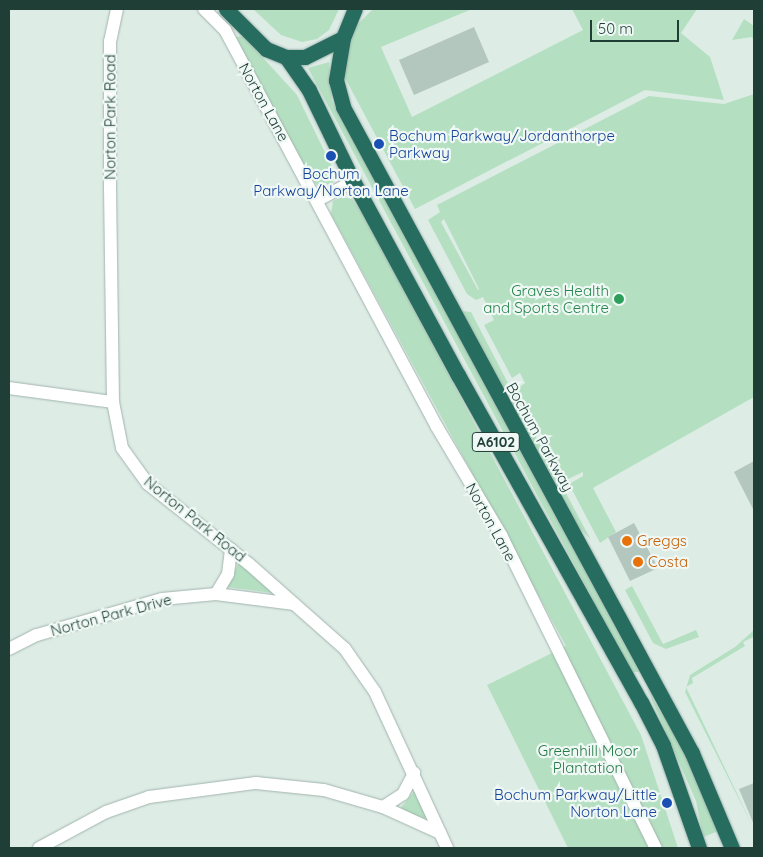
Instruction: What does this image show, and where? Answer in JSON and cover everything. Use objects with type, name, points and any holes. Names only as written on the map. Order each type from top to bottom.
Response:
[{"type":"highway","points":[[226,9],[266,49],[286,57],[306,57],[323,52],[343,38]]},
{"type":"highway","name":"Bochum Parkway","points":[[355,9],[343,38],[336,80],[343,107],[692,753],[732,848]]},
{"type":"highway","name":"A6102","points":[[286,57],[309,90],[353,181],[641,702],[662,745],[699,848]]},
{"type":"street","name":"Norton Park Road","points":[[117,9],[109,75],[113,402],[118,437],[133,466],[148,484],[231,549],[297,605],[335,638],[358,665],[375,692],[447,848]]},
{"type":"street","name":"Norton Lane","points":[[204,9],[225,30],[318,200],[437,427],[500,535],[656,848]]},
{"type":"street","points":[[318,200],[353,181]]},
{"type":"street","points":[[9,388],[113,402]]},
{"type":"street","points":[[216,594],[228,574],[231,549]]},
{"type":"street","name":"Norton Park Drive","points":[[9,649],[37,636],[142,604],[216,594],[297,605]]},
{"type":"street","points":[[383,807],[404,794],[414,773]]},
{"type":"street","points":[[39,848],[106,812],[178,790],[256,783],[291,785],[324,790],[383,807],[440,833]]},
{"type":"green space","points":[[253,9],[339,9],[329,30],[317,39],[302,42],[281,35]]},
{"type":"green space","points":[[373,9],[472,9],[381,47],[412,117],[583,30],[572,9],[697,9],[681,33],[710,57],[724,100],[645,90],[415,209],[345,78],[345,53],[356,26]]},
{"type":"green space","points":[[744,19],[754,26],[754,41],[752,37],[732,40]]},
{"type":"green space","points":[[243,36],[297,95],[335,173],[332,184],[317,185],[306,171],[236,37]]},
{"type":"green space","points":[[329,62],[332,101],[639,672],[632,672],[308,68]]},
{"type":"green space","name":"Graves Health and Sports Centre","points":[[754,94],[754,397],[593,488],[616,532],[600,543],[569,484],[583,476],[583,472],[566,480],[517,389],[525,383],[520,373],[512,378],[484,325],[494,320],[483,297],[476,300],[467,294],[428,220],[440,212],[437,205],[649,96],[724,104]],"holes":[[[444,219],[479,289],[441,222]]]},
{"type":"green space","name":"Greenhill Moor Plantation","points":[[342,197],[352,199],[363,215],[641,735],[678,848],[568,848],[487,685],[566,646],[331,214],[333,201]]},
{"type":"green space","points":[[462,311],[471,312],[508,383],[503,389]]},
{"type":"green space","points":[[513,394],[591,540],[574,522],[511,408]]},
{"type":"green space","points":[[239,562],[273,593],[227,587]]},
{"type":"green space","points":[[632,586],[663,644],[696,630],[699,637],[666,649],[653,643],[625,590]]},
{"type":"green space","points":[[754,630],[753,637],[743,642],[745,646],[692,678],[693,683],[687,687],[690,675],[735,647]]},
{"type":"green space","points":[[686,688],[754,829],[685,692]]},
{"type":"green space","points":[[647,689],[686,755],[719,831],[703,837],[696,801]]},
{"type":"green space","points":[[416,789],[428,814],[423,820],[399,810]]},
{"type":"building","points":[[474,27],[489,62],[414,95],[399,60]]},
{"type":"building","points":[[754,461],[754,511],[734,472]]},
{"type":"building","points":[[634,523],[658,568],[630,581],[608,537]]},
{"type":"building","points":[[754,783],[754,825],[739,789]]},
{"type":"place","name":"Bochum Parkway/Jordanthorpe Parkway","points":[[379,144]]},
{"type":"place","name":"Bochum Parkway/Norton Lane","points":[[331,156]]},
{"type":"place","name":"Graves Health and Sports Centre","points":[[619,299]]},
{"type":"place","name":"Greggs","points":[[627,541]]},
{"type":"place","name":"Costa","points":[[638,562]]},
{"type":"place","name":"Bochum Parkway/Little Norton Lane","points":[[667,803]]}]
